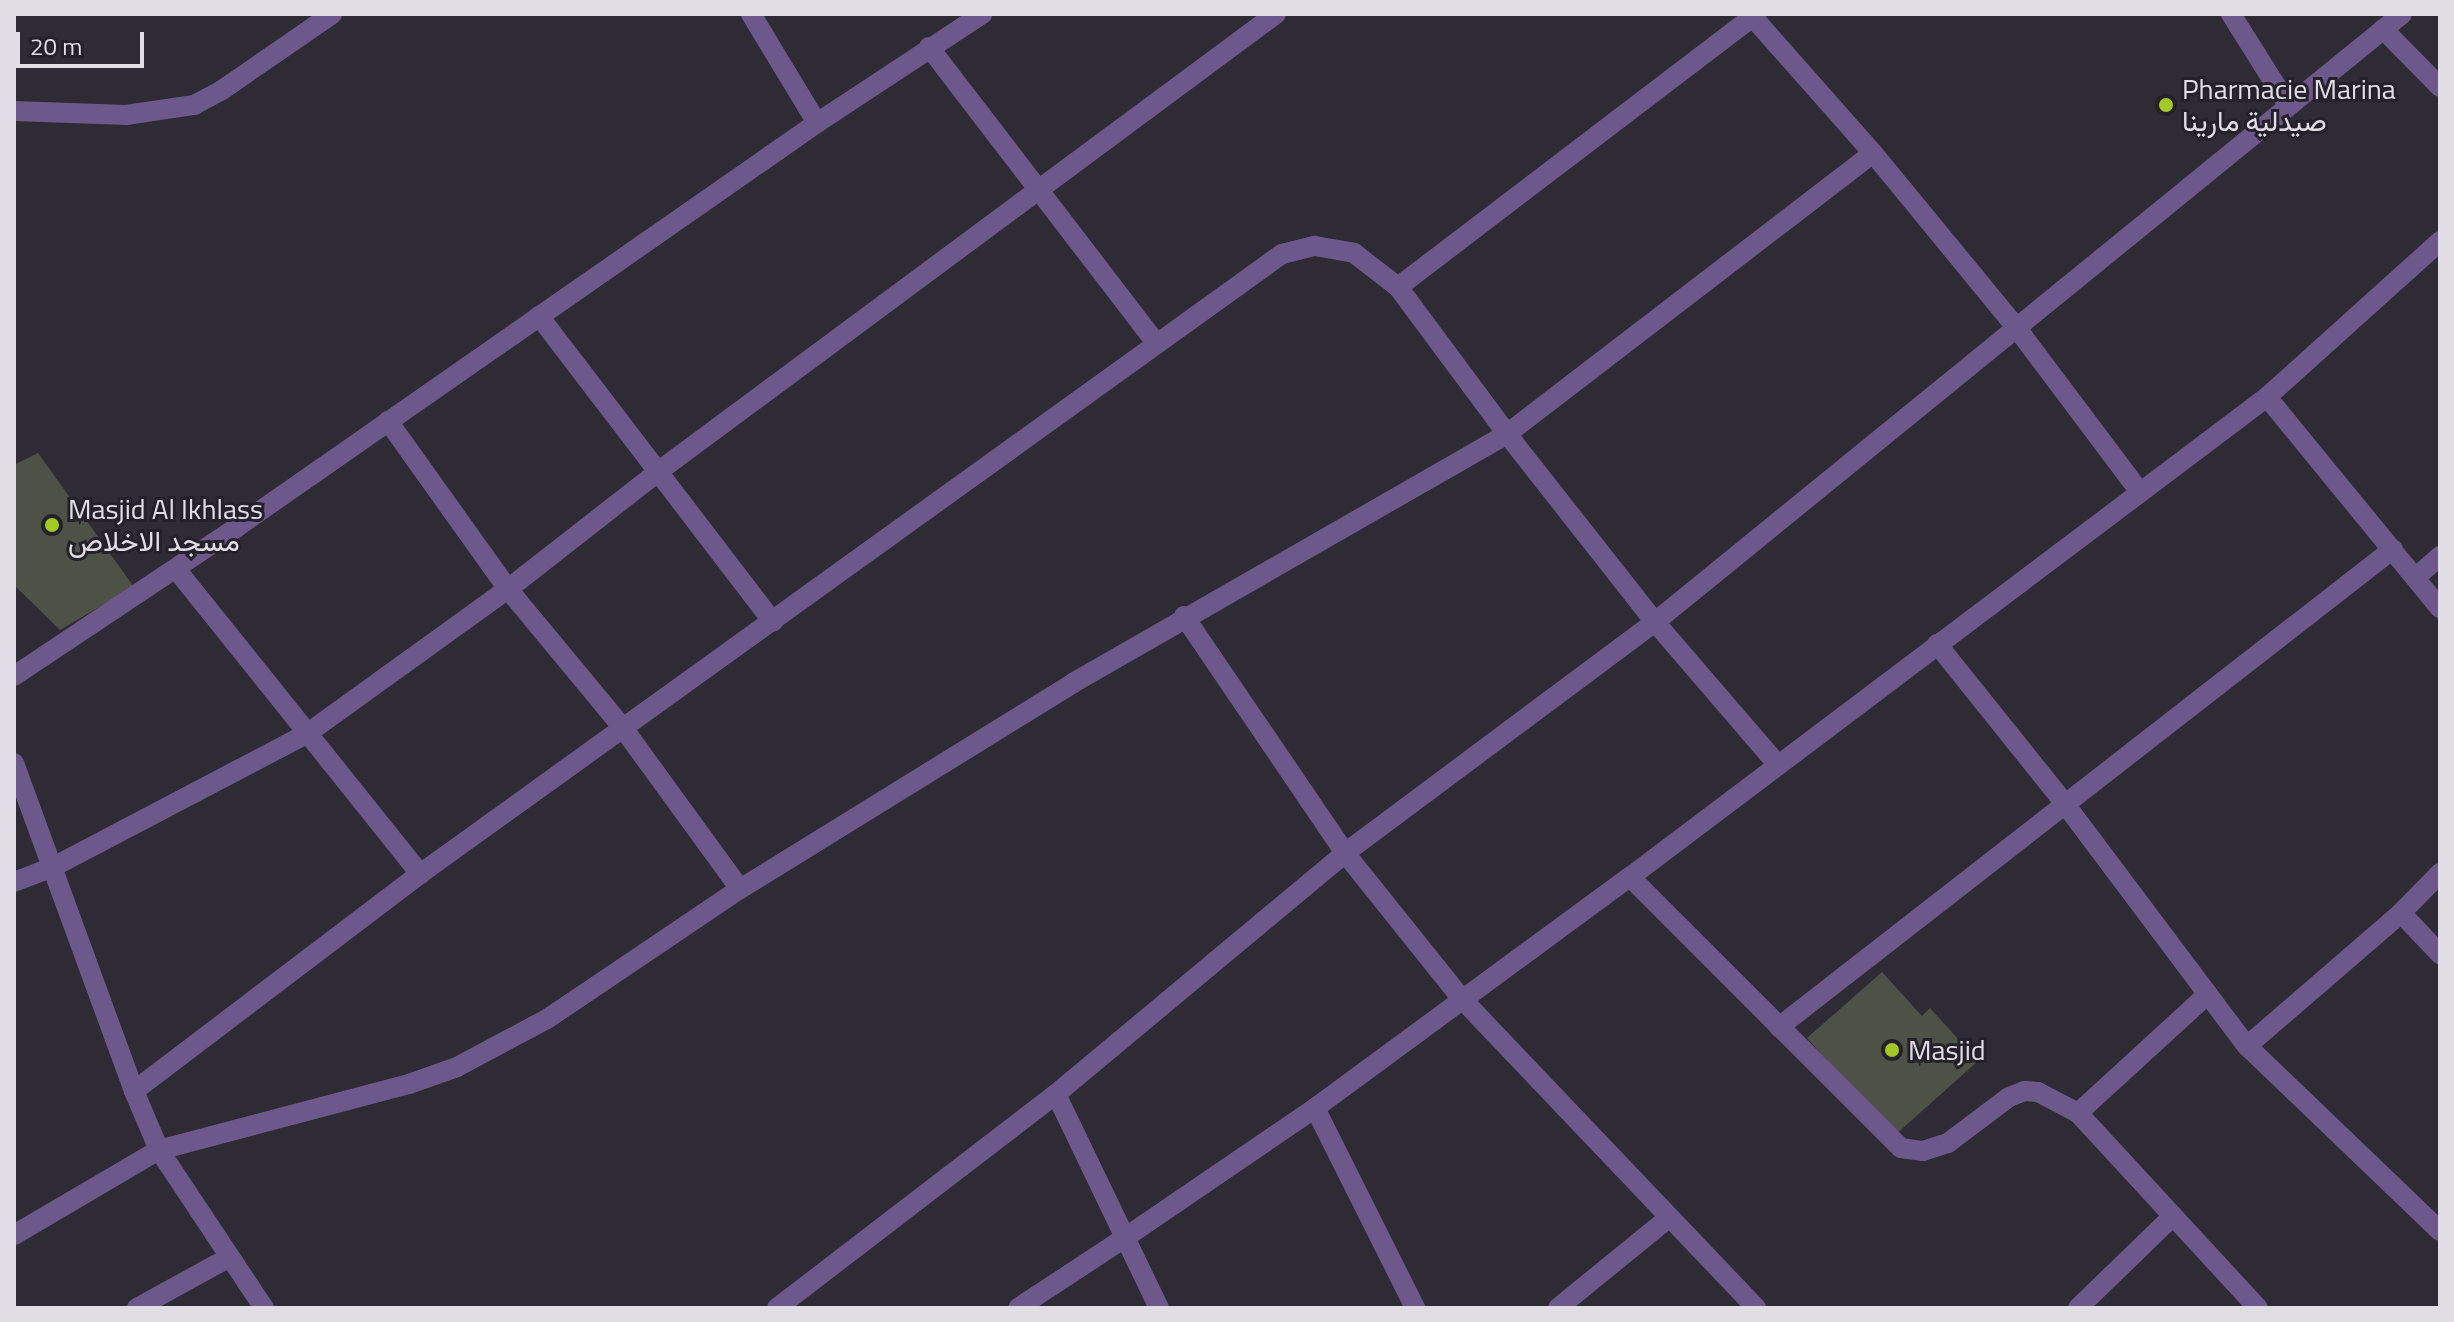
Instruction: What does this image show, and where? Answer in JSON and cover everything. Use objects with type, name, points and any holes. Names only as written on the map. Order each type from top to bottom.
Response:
[{"type":"street","points":[[751,14],[817,123]]},
{"type":"street","points":[[14,676],[176,569],[929,47],[949,23],[982,14]]},
{"type":"street","points":[[14,882],[53,867],[308,733],[508,589],[659,471],[1040,192],[1276,14]]},
{"type":"street","points":[[2231,14],[2288,105]]},
{"type":"street","points":[[777,1308],[806,1299],[1345,853],[1655,622],[2402,14]]},
{"type":"street","points":[[1398,287],[1753,15],[1873,153],[2016,327],[2140,492]]},
{"type":"street","points":[[14,111],[126,115],[194,105],[222,90],[321,17]]},
{"type":"street","points":[[2383,29],[2440,87]]},
{"type":"street","points":[[929,47],[1157,344]]},
{"type":"street","points":[[14,1235],[159,1150],[301,1114],[457,1067],[547,1019],[740,889],[1184,616],[1507,434],[1873,153]]},
{"type":"street","points":[[1018,1308],[1315,1108],[1630,877],[2267,397],[2440,241]]},
{"type":"street","points":[[134,1091],[420,874],[1282,254],[1315,246],[1354,253],[1398,287],[1507,434],[1655,622],[1777,764]]},
{"type":"street","points":[[539,316],[773,622]]},
{"type":"street","points":[[2267,397],[2440,608]]},
{"type":"street","points":[[388,421],[508,589],[623,728],[740,889]]},
{"type":"street","points":[[1779,1027],[2393,549]]},
{"type":"street","points":[[2416,577],[2440,556]]},
{"type":"street","points":[[176,569],[420,874]]},
{"type":"street","points":[[1184,616],[1345,853],[1461,998],[1667,1219],[1756,1308]]},
{"type":"street","points":[[1937,644],[2065,804],[2247,1046],[2440,1231]]},
{"type":"street","points":[[14,763],[134,1091],[159,1150],[264,1308]]},
{"type":"street","points":[[2247,1046],[2401,913],[2440,873]]},
{"type":"street","points":[[1630,877],[1901,1148],[1923,1151],[1948,1143],[2009,1097],[2025,1091],[2038,1092],[2078,1113],[2258,1308]]},
{"type":"street","points":[[2401,913],[2440,954]]},
{"type":"street","points":[[2078,1113],[2208,994]]},
{"type":"street","points":[[1056,1094],[1159,1308]]},
{"type":"street","points":[[1315,1108],[1415,1308]]},
{"type":"street","points":[[2078,1308],[2172,1217]]},
{"type":"street","points":[[1558,1308],[1667,1219]]},
{"type":"street","points":[[137,1308],[228,1258]]},
{"type":"building","name":"Masjid Al Ikhlass مسجد الاخلاص","points":[[38,453],[134,587],[60,630],[14,585],[14,465]]},
{"type":"building","name":"Masjid","points":[[1882,972],[1922,1016],[1930,1008],[1978,1061],[1894,1136],[1807,1038]]},
{"type":"place","name":"Pharmacie Marina صيدلية مارينا","points":[[2166,105]]},
{"type":"place","name":"Masjid Al Ikhlass مسجد الاخلاص","points":[[52,525]]},
{"type":"place","name":"Masjid","points":[[1892,1050]]}]
